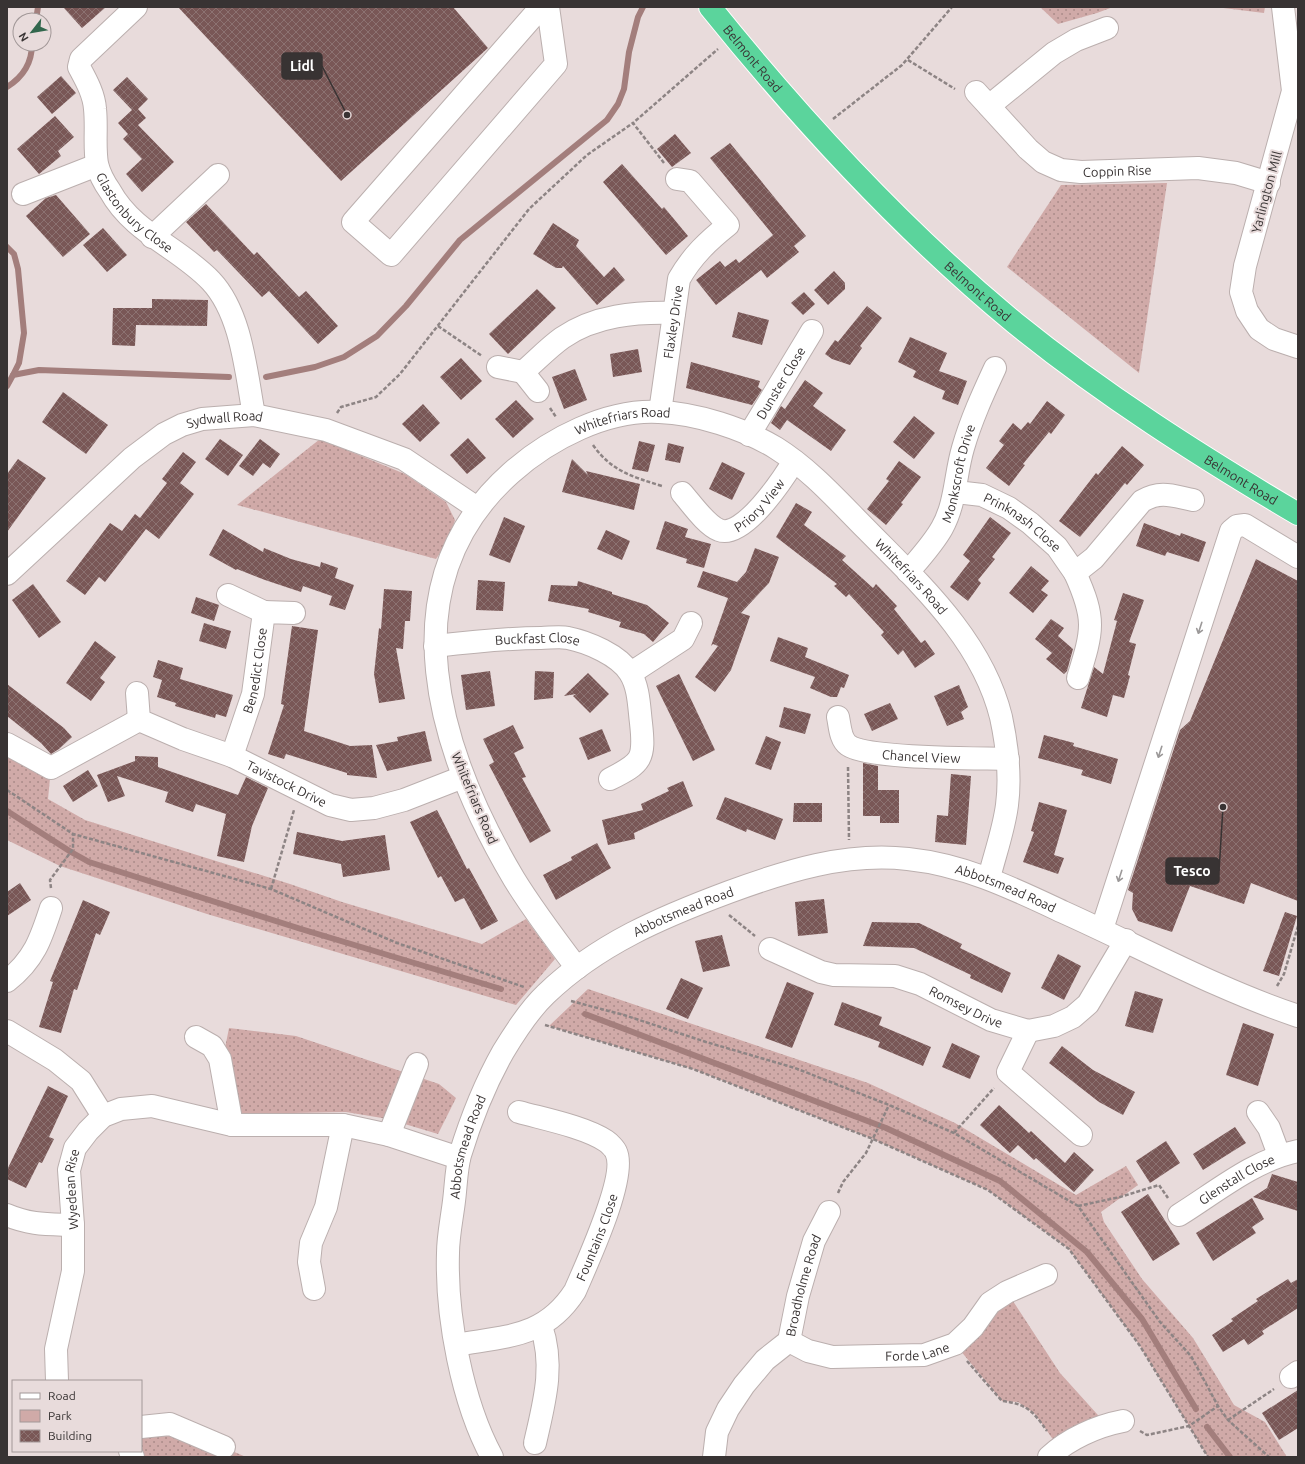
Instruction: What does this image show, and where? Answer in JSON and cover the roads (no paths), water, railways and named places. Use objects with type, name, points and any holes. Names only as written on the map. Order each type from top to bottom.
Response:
[{"type":"highway","name":"Belmont Road","points":[[710,7],[816,134],[936,254],[1015,322],[1079,373],[1150,422],[1230,474],[1298,514]]},
{"type":"street","name":"Glastonbury Close","points":[[136,7],[81,59],[79,67],[88,84],[95,108],[98,165],[110,192],[120,207],[152,236],[193,265],[212,282],[228,306],[237,326],[254,415]]},
{"type":"street","points":[[541,7],[353,222],[391,255],[556,64],[548,7]]},
{"type":"street","name":"Yarlington Mill","points":[[1283,7],[1295,91],[1245,266],[1241,292],[1247,311],[1259,329],[1274,340],[1298,346]]},
{"type":"street","name":"Coppin Rise","points":[[1107,28],[1076,40],[983,99],[1028,149],[1043,162],[1061,170],[1081,172],[1198,168],[1236,173],[1269,183]]},
{"type":"street","points":[[23,194],[98,165]]},
{"type":"street","points":[[152,236],[218,175]]},
{"type":"street","name":"Flaxley Drive","points":[[660,412],[679,279],[689,261],[704,244],[728,225],[690,181],[678,179]]},
{"type":"street","points":[[523,372],[562,338],[586,325],[613,317],[646,312],[674,313]]},
{"type":"street","name":"Dunster Close","points":[[749,435],[812,331]]},
{"type":"street","points":[[498,367],[523,372],[538,391]]},
{"type":"street","name":"Monkscroft Drive","points":[[908,572],[942,528],[956,492],[962,450],[974,416],[995,368]]},
{"type":"street","name":"Whitefriars Road","points":[[577,968],[516,882],[492,840],[463,777],[446,728],[439,692],[435,646],[438,604],[444,574],[455,549],[477,508],[496,486],[518,467],[575,432],[613,418],[660,412],[706,420],[749,435],[772,446],[794,461],[822,485],[908,572],[944,612],[967,642],[988,680],[1000,715],[1008,759],[1007,806],[989,878]]},
{"type":"street","name":"Sydwall Road","points":[[7,574],[132,458],[164,434],[182,425],[202,419],[254,415],[326,430],[404,459],[477,508]]},
{"type":"street","name":"Priory View","points":[[682,493],[708,522],[718,530],[727,532],[742,525],[778,486],[794,461]]},
{"type":"street","name":"Prinknash Close","points":[[956,492],[982,495],[1009,508],[1030,523],[1057,547],[1075,573],[1086,598],[1091,622],[1090,640],[1078,678]]},
{"type":"street","points":[[1075,573],[1094,558],[1142,500],[1153,495],[1165,494],[1193,500]]},
{"type":"street","points":[[1102,929],[1231,531],[1237,526],[1245,525],[1298,557]]},
{"type":"street","points":[[228,595],[264,612]]},
{"type":"street","name":"Benedict Close","points":[[232,756],[254,694],[264,612],[294,613]]},
{"type":"street","points":[[631,673],[683,639],[691,623]]},
{"type":"street","name":"Buckfast Close","points":[[435,646],[513,638],[568,638],[604,650],[620,660],[631,673],[638,695],[643,745],[639,761],[628,770],[610,779]]},
{"type":"street","points":[[7,744],[51,768],[140,720],[137,693]]},
{"type":"street","name":"Tavistock Drive","points":[[140,720],[232,756],[330,806],[351,810],[374,808],[404,800],[463,777]]},
{"type":"street","name":"Chancel View","points":[[842,732],[857,750],[888,755],[1008,759]]},
{"type":"street","name":"Abbotsmead Road","points":[[492,1457],[483,1440],[464,1387],[456,1345],[450,1296],[448,1252],[459,1158],[478,1102],[491,1075],[525,1019],[545,995],[577,968],[600,951],[627,935],[654,921],[775,875],[850,858],[907,859],[947,866],[989,878],[1126,940],[1209,980],[1268,1006],[1298,1016]]},
{"type":"street","points":[[7,981],[26,965],[41,939],[51,908]]},
{"type":"street","name":"Romsey Drive","points":[[770,949],[821,972],[834,975],[895,976],[920,984],[991,1020],[1028,1031],[1054,1026],[1073,1017],[1088,1004],[1126,940]]},
{"type":"street","points":[[7,1031],[55,1060],[81,1082],[103,1116]]},
{"type":"street","points":[[1028,1031],[1008,1072],[1082,1135]]},
{"type":"street","points":[[196,1037],[212,1046],[220,1059],[232,1125]]},
{"type":"street","points":[[389,1135],[417,1064]]},
{"type":"street","name":"Wyedean Rise","points":[[57,1380],[56,1349],[73,1271],[73,1225],[69,1170],[75,1148],[88,1131],[103,1116],[121,1109],[152,1106],[232,1125],[343,1125],[389,1135],[459,1158]]},
{"type":"street","name":"Fountains Close","points":[[456,1345],[523,1333],[541,1326],[566,1304],[575,1291],[614,1194],[618,1166],[617,1152],[607,1142],[593,1134],[519,1112]]},
{"type":"street","points":[[1258,1112],[1288,1153]]},
{"type":"street","points":[[314,1289],[309,1262],[311,1243],[326,1208],[343,1125]]},
{"type":"street","name":"Glenstall Close","points":[[1179,1215],[1245,1173],[1288,1153]]},
{"type":"street","name":"Broadholme Road","points":[[714,1457],[717,1432],[728,1408],[766,1360],[789,1341],[798,1296],[814,1241],[829,1212]]},
{"type":"street","points":[[7,1214],[22,1222],[35,1224],[73,1225]]},
{"type":"street","name":"Forde Lane","points":[[789,1341],[808,1351],[832,1357],[850,1358],[889,1354],[924,1355],[955,1344],[974,1328],[990,1303],[1007,1292],[1046,1275]]},
{"type":"street","points":[[535,1443],[548,1384],[546,1341],[541,1326]]},
{"type":"street","points":[[1054,1452],[1106,1424],[1123,1421]]},
{"type":"street","points":[[142,1427],[170,1424],[224,1447]]},
{"type":"waterway","points":[[37,12],[38,7]]},
{"type":"waterway","points":[[266,377],[315,367],[344,357],[377,336],[406,306],[460,240],[607,120],[618,104],[624,89],[629,52],[638,17],[643,7]]},
{"type":"waterway","points":[[7,87],[22,74],[26,68],[32,52]]},
{"type":"waterway","points":[[7,247],[14,254],[18,269],[24,333],[19,363],[13,375]]},
{"type":"waterway","points":[[7,386],[13,375],[39,370],[229,377]]},
{"type":"waterway","points":[[7,811],[89,862],[301,929],[501,989]]},
{"type":"waterway","points":[[585,1014],[886,1128],[1000,1181],[1087,1252],[1142,1319],[1196,1409]]},
{"type":"waterway","points":[[1207,1427],[1230,1457]]},
{"type":"place","name":"Lidl","points":[[347,115]]},
{"type":"place","name":"Tesco","points":[[1223,807]]}]
